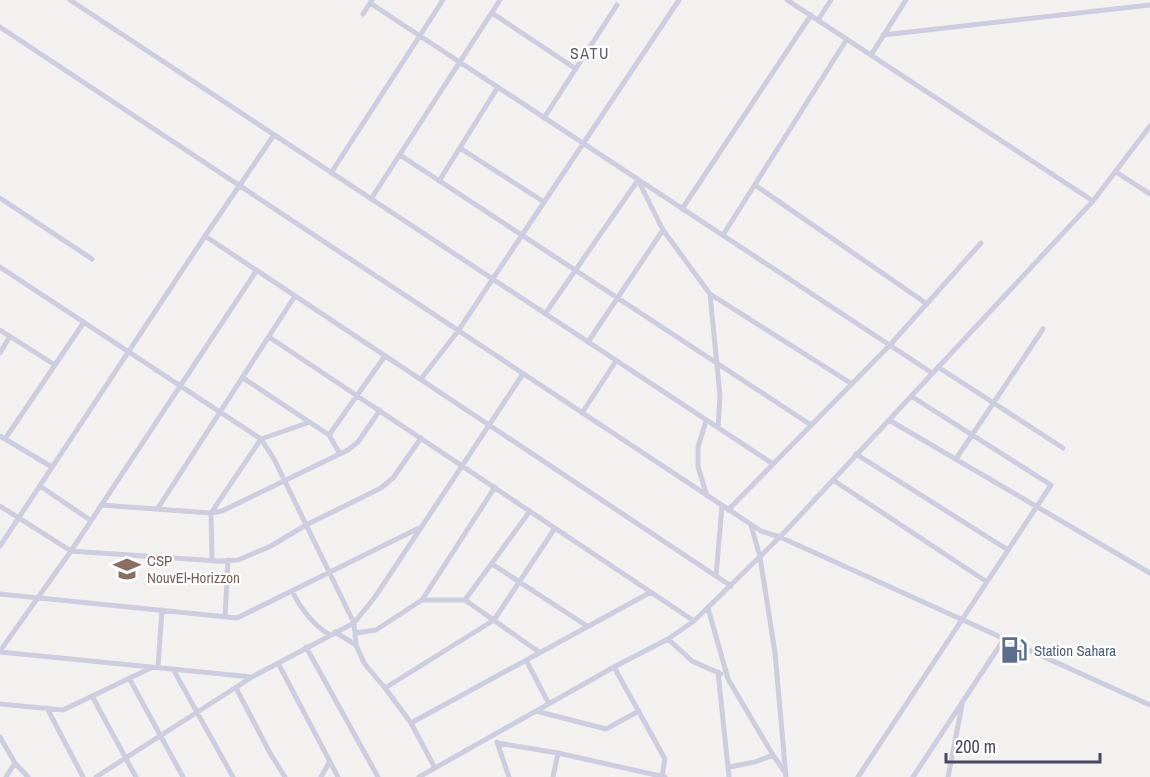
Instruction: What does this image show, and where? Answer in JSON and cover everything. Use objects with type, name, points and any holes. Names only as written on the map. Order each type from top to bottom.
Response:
[{"type":"street","points":[[70,0],[773,464]]},
{"type":"street","points":[[331,173],[443,0]]},
{"type":"street","points":[[371,199],[500,0]]},
{"type":"street","points":[[421,379],[458,331],[679,0]]},
{"type":"street","points":[[787,0],[1093,201]]},
{"type":"street","points":[[818,20],[831,0]]},
{"type":"street","points":[[871,55],[906,0]]},
{"type":"street","points":[[363,14],[371,2],[932,373]]},
{"type":"street","points":[[544,118],[617,5]]},
{"type":"street","points":[[883,35],[1150,5]]},
{"type":"street","points":[[492,13],[576,69]]},
{"type":"street","points":[[682,209],[811,15]]},
{"type":"street","points":[[0,27],[760,531],[780,537],[1150,705]]},
{"type":"street","points":[[723,235],[847,39]]},
{"type":"street","points":[[439,181],[498,87]]},
{"type":"street","points":[[422,776],[614,667],[668,639],[694,621],[780,537],[1093,201],[1150,126]]},
{"type":"street","points":[[0,546],[274,135]]},
{"type":"street","points":[[460,148],[543,202]]},
{"type":"street","points":[[400,155],[811,425]]},
{"type":"street","points":[[1116,172],[1150,194]]},
{"type":"street","points":[[638,180],[663,230],[710,294],[852,384]]},
{"type":"street","points":[[545,314],[638,180]]},
{"type":"street","points":[[755,185],[927,304]]},
{"type":"street","points":[[0,198],[92,259]]},
{"type":"street","points":[[588,342],[663,230]]},
{"type":"street","points":[[205,236],[731,586]]},
{"type":"street","points":[[716,576],[725,508],[773,464],[890,345],[981,243]]},
{"type":"street","points":[[0,267],[261,439],[285,481],[354,623],[356,645],[364,663],[411,723],[435,768]]},
{"type":"street","points":[[252,677],[0,652],[71,551],[257,270]]},
{"type":"street","points":[[710,294],[720,396],[718,428]]},
{"type":"street","points":[[158,508],[295,296]]},
{"type":"street","points":[[52,467],[3,437],[56,365],[84,322]]},
{"type":"street","points":[[956,459],[1043,329]]},
{"type":"street","points":[[0,330],[56,365]]},
{"type":"street","points":[[0,353],[10,336]]},
{"type":"street","points":[[269,337],[694,621]]},
{"type":"street","points":[[329,435],[385,356]]},
{"type":"street","points":[[582,413],[616,361]]},
{"type":"street","points":[[938,367],[1063,448]]},
{"type":"street","points":[[96,777],[252,677],[354,623],[375,597],[524,374]]},
{"type":"street","points":[[243,378],[329,435],[340,454]]},
{"type":"street","points":[[858,777],[1051,485],[911,396]]},
{"type":"street","points":[[101,505],[211,513],[222,511],[340,454],[358,442],[380,410]]},
{"type":"street","points":[[889,420],[1150,573]]},
{"type":"street","points":[[706,421],[698,447],[698,467],[707,496]]},
{"type":"street","points":[[212,560],[211,513],[261,439],[310,422]]},
{"type":"street","points":[[0,506],[71,551],[238,560],[271,546],[306,525],[381,488],[393,478],[421,438]]},
{"type":"street","points":[[856,454],[1008,550]]},
{"type":"street","points":[[832,480],[987,582]]},
{"type":"street","points":[[40,486],[90,520]]},
{"type":"street","points":[[355,633],[376,630],[422,600],[495,488]]},
{"type":"street","points":[[465,600],[530,512]]},
{"type":"street","points":[[751,525],[760,557],[776,662],[786,775]]},
{"type":"street","points":[[0,594],[237,618],[420,527]]},
{"type":"street","points":[[385,688],[494,620],[555,528]]},
{"type":"street","points":[[225,617],[228,560]]},
{"type":"street","points":[[492,564],[587,626]]},
{"type":"street","points":[[292,591],[306,614],[320,629],[356,645]]},
{"type":"street","points":[[411,723],[651,592]]},
{"type":"street","points":[[422,600],[465,600],[539,652]]},
{"type":"street","points":[[708,608],[728,679],[786,775]]},
{"type":"street","points":[[155,667],[162,610]]},
{"type":"street","points":[[668,639],[692,661],[728,679]]},
{"type":"street","points":[[913,777],[1004,639]]},
{"type":"street","points":[[306,647],[378,777]]},
{"type":"street","points":[[526,660],[549,704]]},
{"type":"street","points":[[278,663],[338,777]]},
{"type":"street","points":[[0,704],[63,710],[155,667]]},
{"type":"street","points":[[498,743],[558,753],[663,776],[665,759],[614,667]]},
{"type":"street","points":[[173,669],[233,777]]},
{"type":"street","points":[[718,672],[729,777]]},
{"type":"street","points":[[129,678],[183,777]]},
{"type":"street","points":[[236,688],[285,777]]},
{"type":"street","points":[[92,696],[136,777]]},
{"type":"street","points":[[948,777],[962,703]]},
{"type":"street","points":[[47,708],[83,777]]},
{"type":"street","points":[[536,711],[606,729],[639,711]]},
{"type":"street","points":[[495,734],[509,777]]},
{"type":"street","points":[[0,736],[15,763],[28,777]]},
{"type":"street","points":[[553,777],[558,753]]},
{"type":"street","points":[[729,767],[755,762],[773,755]]},
{"type":"street","points":[[6,777],[15,763]]},
{"type":"street","points":[[321,777],[329,763]]},
{"type":"place","name":"CSP NouvEl-Horizzon","points":[[127,569]]},
{"type":"place","name":"Station Sahara","points":[[1014,650]]},
{"type":"district","name":"SATU","points":[[590,53]]}]
